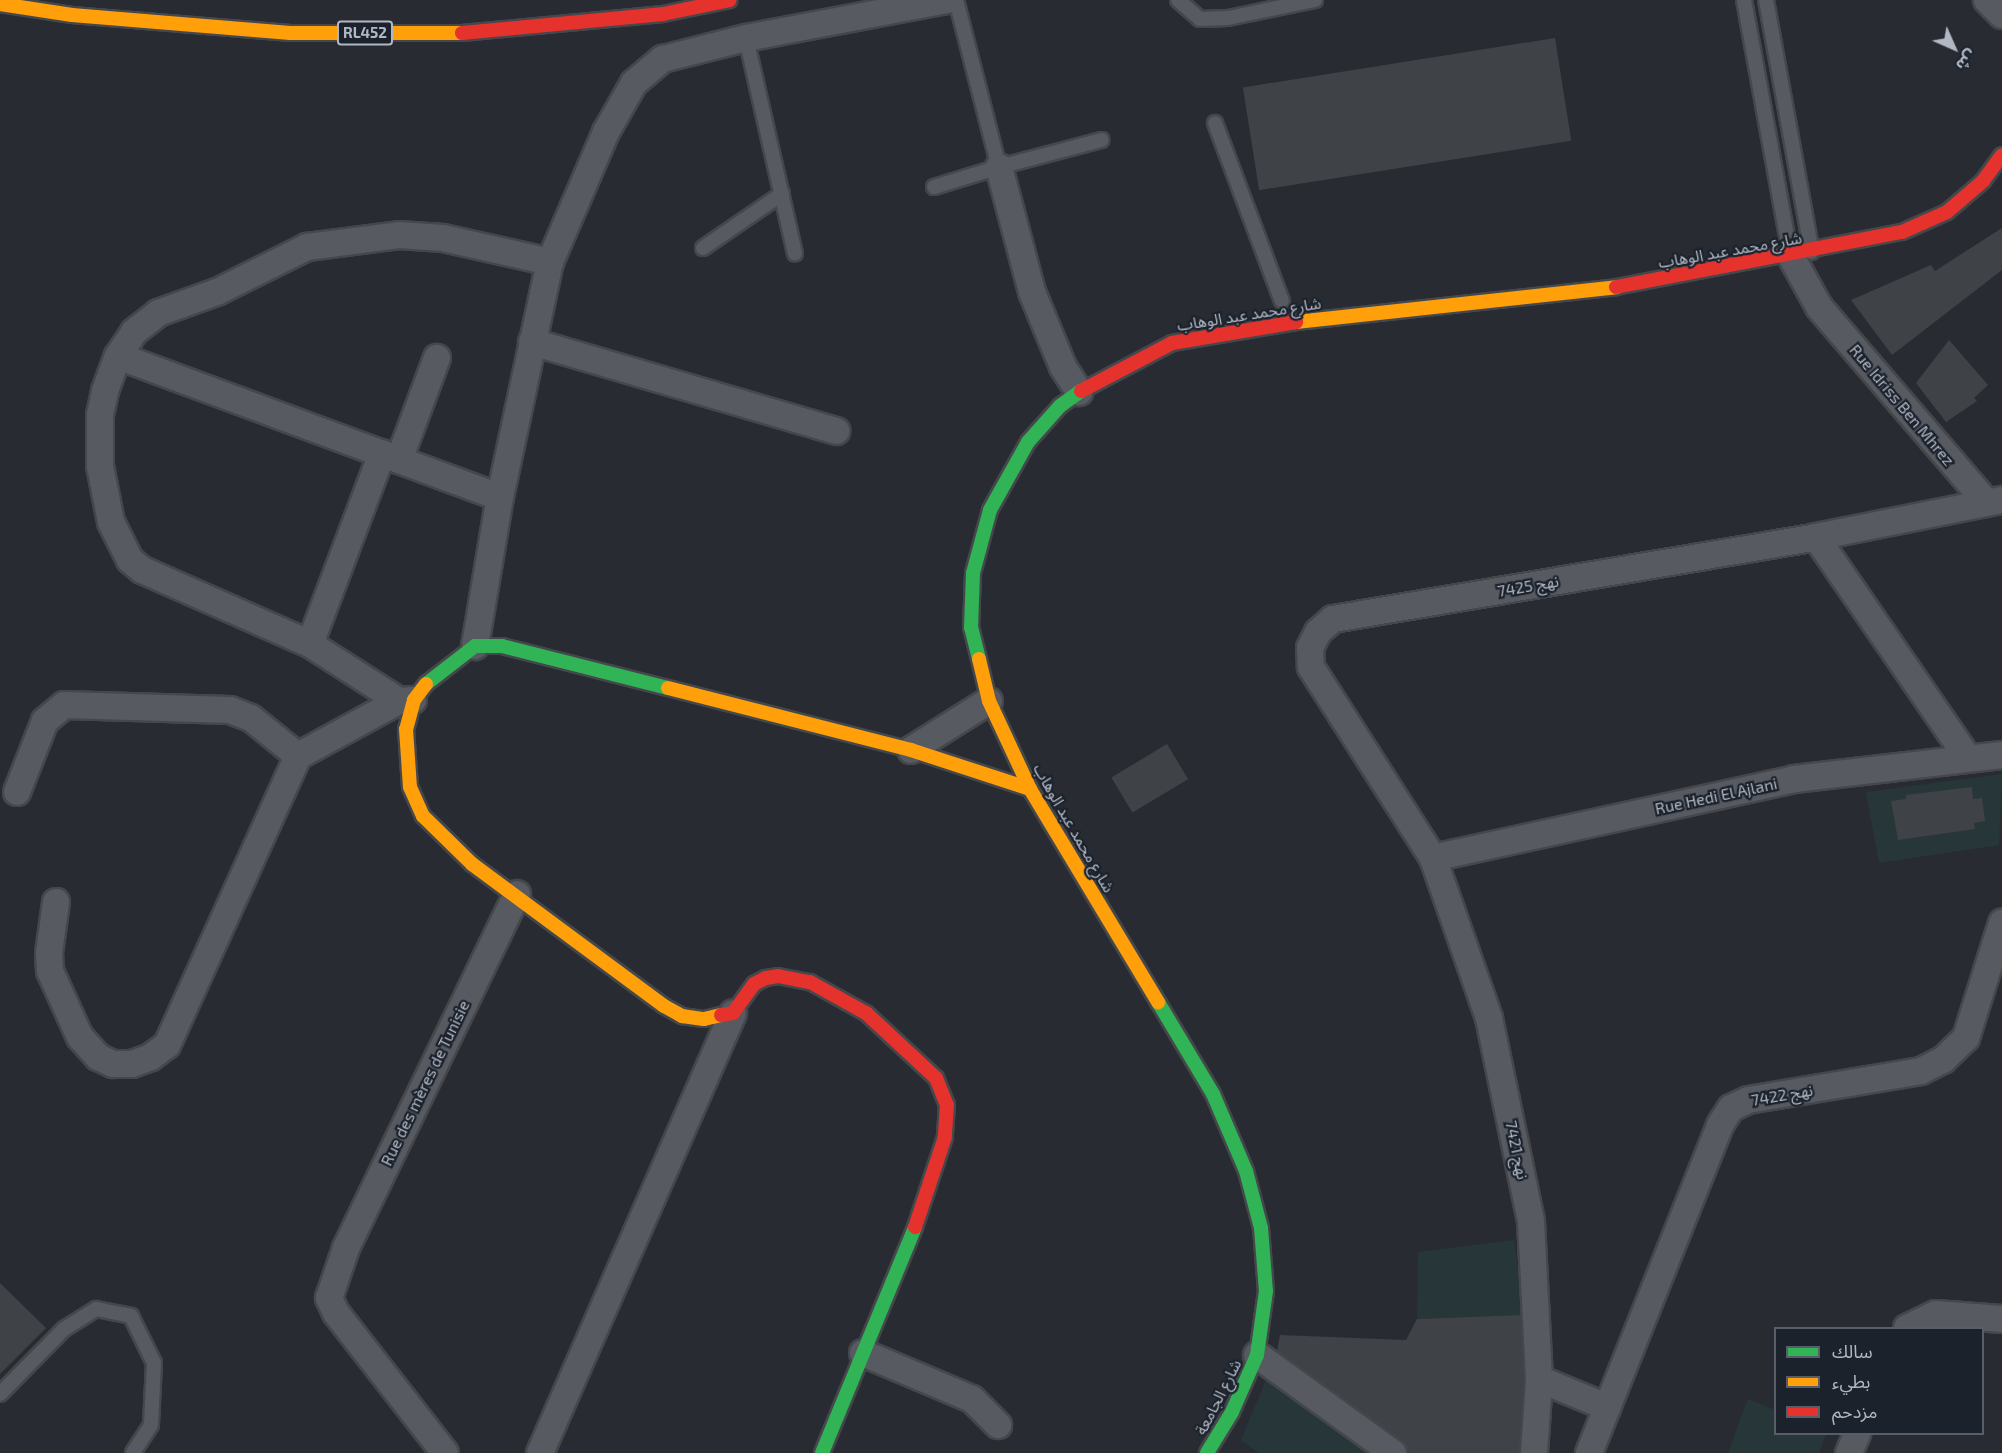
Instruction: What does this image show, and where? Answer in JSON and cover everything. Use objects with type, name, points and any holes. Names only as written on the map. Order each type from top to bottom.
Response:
[{"type":"main road","name":"RL452","points":[[0,4],[103,18],[290,33],[466,33],[663,14],[730,0]]},
{"type":"main road","name":"شارع محمد عبد الوهاب","points":[[1257,1356],[1266,1291],[1261,1228],[1246,1171],[1214,1094],[1029,789],[989,701],[971,628],[973,573],[990,510],[1028,442],[1060,406],[1079,392],[1172,343],[1278,324],[1617,287],[1801,254],[1902,232],[1947,212],[1983,181],[2002,155]]},
{"type":"main road","points":[[822,1453],[930,1191],[945,1137],[947,1105],[936,1078],[866,1013],[810,982],[778,976],[766,978],[754,984],[733,1013],[704,1019],[682,1016],[663,1006],[517,894],[454,849],[423,816],[410,787],[406,755],[406,700],[453,660],[475,646],[537,653],[911,750],[1029,789]]},
{"type":"main road","name":"شارع الجامعة","points":[[1207,1453],[1232,1412],[1257,1356]]},
{"type":"street","points":[[475,646],[500,497],[550,262],[606,132],[634,83],[663,59],[746,38],[948,0]]},
{"type":"street","points":[[1987,0],[2002,15]]},
{"type":"street","points":[[999,167],[1032,292],[1063,367],[1079,392]]},
{"type":"street","points":[[406,700],[310,644],[142,570],[130,560],[111,522],[100,466],[100,415],[118,356],[134,333],[158,313],[217,292],[307,247],[399,235],[432,237],[550,262]]},
{"type":"street","name":"Rue Idriss Ben Mhrez","points":[[1801,254],[1819,307],[1994,501]]},
{"type":"street","points":[[532,342],[836,431]]},
{"type":"street","points":[[118,356],[500,497]]},
{"type":"street","points":[[310,644],[391,457],[437,358]]},
{"type":"street","name":"نهج 7425","points":[[1433,858],[1311,667],[1310,648],[1318,632],[1333,619],[1816,537],[1994,501]]},
{"type":"street","points":[[1816,537],[1968,758]]},
{"type":"street","points":[[57,902],[48,953],[50,971],[80,1037],[98,1057],[113,1064],[132,1064],[151,1057],[167,1045],[298,756],[406,700]]},
{"type":"street","points":[[911,750],[989,701]]},
{"type":"street","points":[[17,792],[45,721],[64,705],[230,710],[251,718],[298,756]]},
{"type":"street","name":"Rue Hedi El Ajlani","points":[[1433,858],[1794,778],[2002,754]]},
{"type":"street","name":"نهج 7421","points":[[1433,858],[1489,1018],[1531,1221],[1539,1378],[1534,1453]]},
{"type":"street","name":"Rue des mères de Tunisie","points":[[445,1453],[336,1313],[329,1298],[335,1274],[517,894]]},
{"type":"street","name":"نهج 7422","points":[[1589,1453],[1720,1125],[1731,1108],[1748,1100],[1921,1071],[1943,1060],[1966,1038],[2002,923]]},
{"type":"street","points":[[540,1453],[733,1013]]},
{"type":"street","points":[[1910,1327],[1936,1314],[2002,1318]]},
{"type":"street","points":[[863,1353],[972,1398],[998,1425]]},
{"type":"street","points":[[1257,1356],[1393,1453]]},
{"type":"street","points":[[1539,1378],[1607,1407]]},
{"type":"street","points":[[1849,1453],[1857,1435]]},
{"type":"lane","points":[[956,0],[999,167]]},
{"type":"lane","points":[[1178,0],[1200,20],[1228,18],[1315,0]]},
{"type":"lane","points":[[1744,0],[1801,254]]},
{"type":"lane","points":[[1766,0],[1801,254]]},
{"type":"lane","points":[[746,38],[795,253]]},
{"type":"lane","points":[[1215,123],[1282,302]]},
{"type":"lane","points":[[934,187],[1101,140]]},
{"type":"lane","points":[[703,248],[783,194]]},
{"type":"lane","points":[[0,1394],[64,1329],[96,1309],[131,1316],[154,1364],[152,1425],[133,1453]]},
{"type":"shaded area","points":[[2002,774],[1999,845],[1879,863],[1866,792]]},
{"type":"shaded area","points":[[1514,1240],[1525,1315],[1417,1319],[1418,1252]]},
{"type":"shaded area","points":[[1273,1363],[1399,1453],[1259,1453],[1241,1440]]},
{"type":"shaded area","points":[[1748,1399],[1774,1410],[1774,1435],[1826,1435],[1819,1453],[1728,1453]]},
{"type":"building","points":[[1555,38],[1571,141],[1259,190],[1243,87]]},
{"type":"building","points":[[2002,228],[2002,270],[1892,355],[1851,300],[1931,265],[1935,271]]},
{"type":"building","points":[[1949,340],[1988,385],[1974,398],[1977,401],[1946,422],[1916,383]]},
{"type":"building","points":[[1167,744],[1188,779],[1132,813],[1111,777]]},
{"type":"building","points":[[1972,787],[1973,799],[1982,798],[1985,821],[1974,823],[1975,829],[1898,840],[1891,801],[1906,799],[1906,795]]},
{"type":"building","points":[[0,1283],[46,1328],[0,1374]]},
{"type":"building","points":[[1521,1315],[1524,1379],[1519,1453],[1408,1453],[1402,1441],[1277,1351],[1280,1335],[1406,1340],[1417,1319]]},
{"type":"traffic: fast","points":[[979,659],[971,628],[973,573],[990,510],[1028,442],[1060,406],[1081,391]]},
{"type":"traffic: fast","points":[[426,684],[475,646],[502,646],[668,688]]},
{"type":"traffic: fast","points":[[1158,1002],[1213,1094],[1246,1171],[1261,1228],[1266,1291],[1257,1355],[1232,1412],[1207,1453]]},
{"type":"traffic: fast","points":[[822,1453],[915,1227]]},
{"type":"traffic: slow","points":[[0,4],[72,15],[290,33],[462,33]]},
{"type":"traffic: slow","points":[[1296,322],[1616,287]]},
{"type":"traffic: slow","points":[[979,659],[989,701],[1030,789],[1158,1002]]},
{"type":"traffic: slow","points":[[426,684],[414,700],[406,729],[410,787],[423,816],[472,864],[664,1006],[682,1016],[704,1019],[721,1015]]},
{"type":"traffic: slow","points":[[668,688],[911,750],[1030,789]]},
{"type":"traffic: jam","points":[[462,33],[663,14],[730,0]]},
{"type":"traffic: jam","points":[[1616,287],[1902,232],[1947,212],[1983,181],[2002,155]]},
{"type":"traffic: jam","points":[[1081,391],[1172,343],[1296,322]]},
{"type":"traffic: jam","points":[[721,1015],[733,1013],[754,984],[766,978],[778,976],[810,982],[866,1013],[936,1078],[947,1105],[945,1137],[915,1227]]}]
